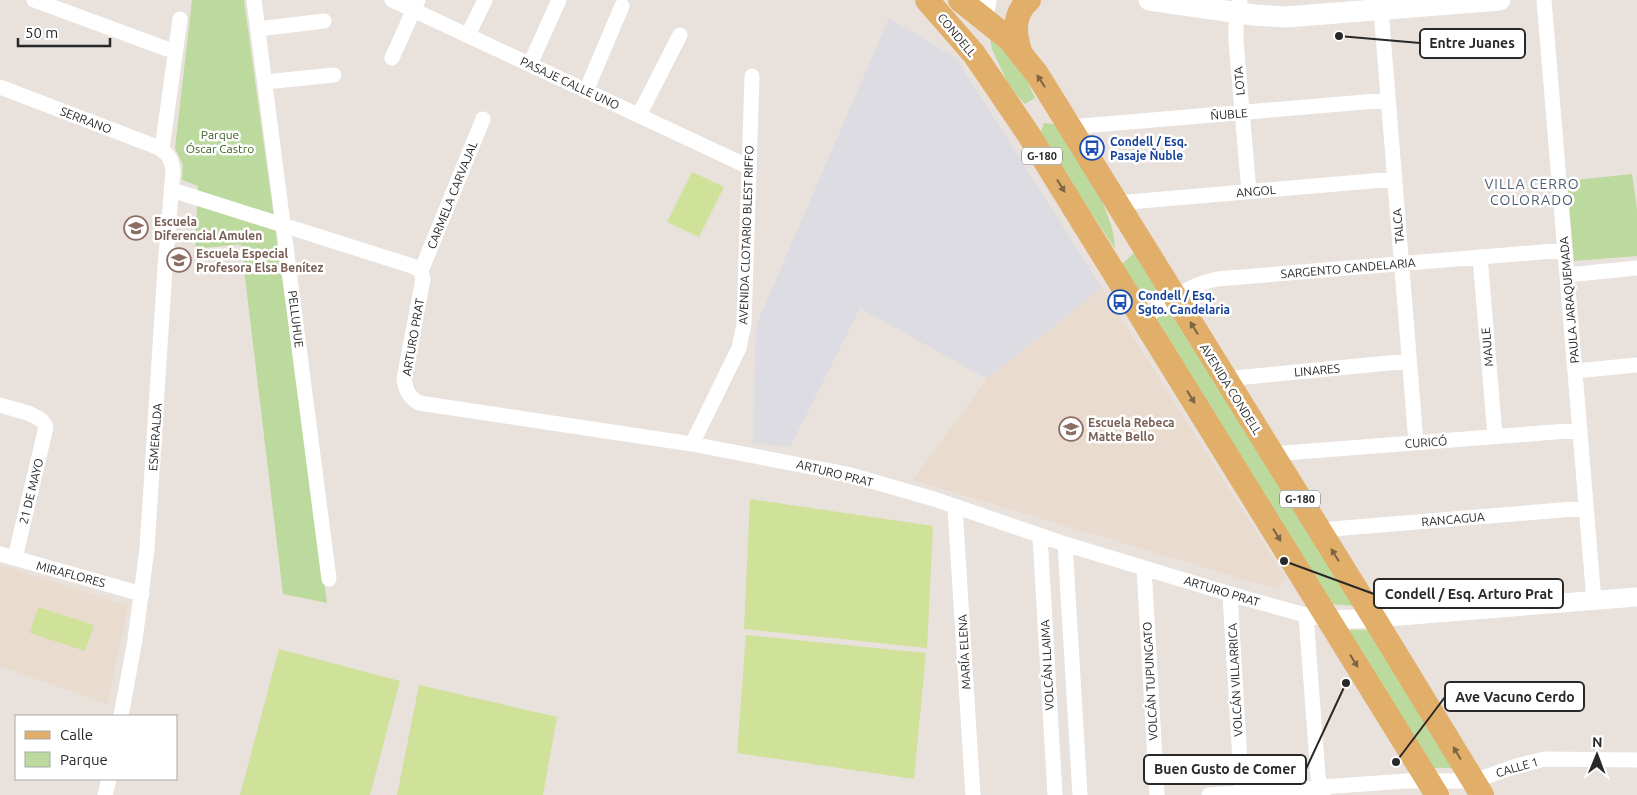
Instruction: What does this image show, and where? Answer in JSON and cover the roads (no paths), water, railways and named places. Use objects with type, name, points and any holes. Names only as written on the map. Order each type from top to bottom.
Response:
[{"type":"main road","name":"CONDELL","points":[[927,0],[987,72]]},
{"type":"main road","name":"AVENIDA CONDELL","points":[[960,0],[986,9],[1020,51],[1065,119],[1478,788]]},
{"type":"main road","points":[[1020,51],[1016,31],[1017,17],[1029,0]]},
{"type":"main road","points":[[1156,0],[1239,6],[1286,17],[1356,6],[1381,10],[1434,3],[1500,0]]},
{"type":"main road","points":[[986,9],[981,46],[987,72]]},
{"type":"main road","name":"G-180","points":[[987,72],[1027,132],[1143,319],[1419,788]]},
{"type":"main road","points":[[1027,132],[1030,120],[1038,112],[1049,109],[1065,119]]},
{"type":"street","points":[[34,0],[176,52]]},
{"type":"street","name":"PELLUHUE","points":[[254,0],[329,578]]},
{"type":"street","name":"PASAJE CALLE UNO","points":[[392,0],[416,5],[468,35],[749,167]]},
{"type":"street","points":[[468,35],[485,0]]},
{"type":"street","points":[[530,64],[559,0]]},
{"type":"street","name":"PAULA JARAQUEMADA","points":[[1544,0],[1594,601]]},
{"type":"street","points":[[392,58],[416,5]]},
{"type":"street","points":[[586,90],[622,6]]},
{"type":"street","name":"LOTA","points":[[1239,6],[1236,41],[1249,192]]},
{"type":"street","name":"TALCA","points":[[1381,10],[1416,442]]},
{"type":"street","name":"ESMERALDA","points":[[121,715],[142,594],[147,549],[172,190],[173,166],[165,153],[180,20]]},
{"type":"street","points":[[258,29],[324,21]]},
{"type":"street","points":[[639,116],[680,35]]},
{"type":"street","points":[[265,82],[334,75]]},
{"type":"street","name":"AVENIDA CLOTARIO BLEST RIFFO","points":[[692,444],[742,338],[752,76]]},
{"type":"street","name":"SERRANO","points":[[0,87],[165,153]]},
{"type":"street","name":"ÑUBLE","points":[[1065,119],[1242,112],[1388,100]]},
{"type":"street","name":"CARMELA CARVAJAL","points":[[421,271],[483,119]]},
{"type":"street","name":"ANGOL","points":[[1117,203],[1394,180]]},
{"type":"street","points":[[172,190],[412,266],[421,271]]},
{"type":"street","name":"SARGENTO CANDELARIA","points":[[1143,319],[1173,296],[1197,284],[1217,279],[1565,250]]},
{"type":"street","name":"MAULE","points":[[1480,257],[1495,436]]},
{"type":"street","points":[[1567,275],[1637,268]]},
{"type":"street","name":"ARTURO PRAT","points":[[421,271],[423,279],[404,379],[406,390],[411,398],[419,403],[692,444],[847,474],[934,500],[1065,544],[1230,594],[1317,617],[1374,618],[1637,597]]},
{"type":"street","name":"LINARES","points":[[1225,379],[1409,361]]},
{"type":"street","points":[[1575,371],[1637,365]]},
{"type":"street","name":"21 DE MAYO","points":[[0,405],[39,417],[45,422],[46,431],[7,556]]},
{"type":"street","name":"CURICÓ","points":[[1272,454],[1580,430]]},
{"type":"street","name":"MARÍA ELENA","points":[[956,508],[973,795]]},
{"type":"street","name":"RANCAGUA","points":[[1320,530],[1586,508]]},
{"type":"street","name":"VOLCÁN LLAIMA","points":[[1040,536],[1055,795]]},
{"type":"street","name":"VOLCÁN LLAIMA","points":[[1065,544],[1080,795]]},
{"type":"street","name":"MIRAFLORES","points":[[7,556],[142,594]]},
{"type":"street","name":"VOLCÁN TUPUNGATO","points":[[1144,568],[1157,795]]},
{"type":"street","name":"VOLCÁN VILLARRICA","points":[[1230,594],[1242,794]]},
{"type":"street","points":[[1317,617],[1318,776],[1322,791]]},
{"type":"street","name":"CALLE 1","points":[[1209,795],[1419,788],[1478,788],[1516,766],[1545,760],[1637,760]]},
{"type":"street","points":[[106,795],[109,780]]},
{"type":"place","name":"Entre Juanes","points":[[1339,36]]},
{"type":"place","name":"Condell / Esq. Pasaje Ñuble","points":[[1092,148]]},
{"type":"place","name":"Escuela Diferencial Amulen","points":[[136,228]]},
{"type":"place","name":"Escuela Especial Profesora Elsa Benítez","points":[[179,260]]},
{"type":"place","name":"Condell / Esq. Sgto. Candelaria","points":[[1120,302]]},
{"type":"place","name":"Escuela Rebeca Matte Bello","points":[[1071,429]]},
{"type":"place","name":"Condell / Esq. Arturo Prat","points":[[1284,561]]},
{"type":"place","name":"Buen Gusto de Comer","points":[[1346,683]]},
{"type":"place","name":"Ave Vacuno Cerdo","points":[[1396,762]]},
{"type":"district","name":"VILLA CERRO COLORADO","points":[[1532,192]]},
{"type":"park label","name":"Parque Óscar Castro","points":[[220,141]]}]
